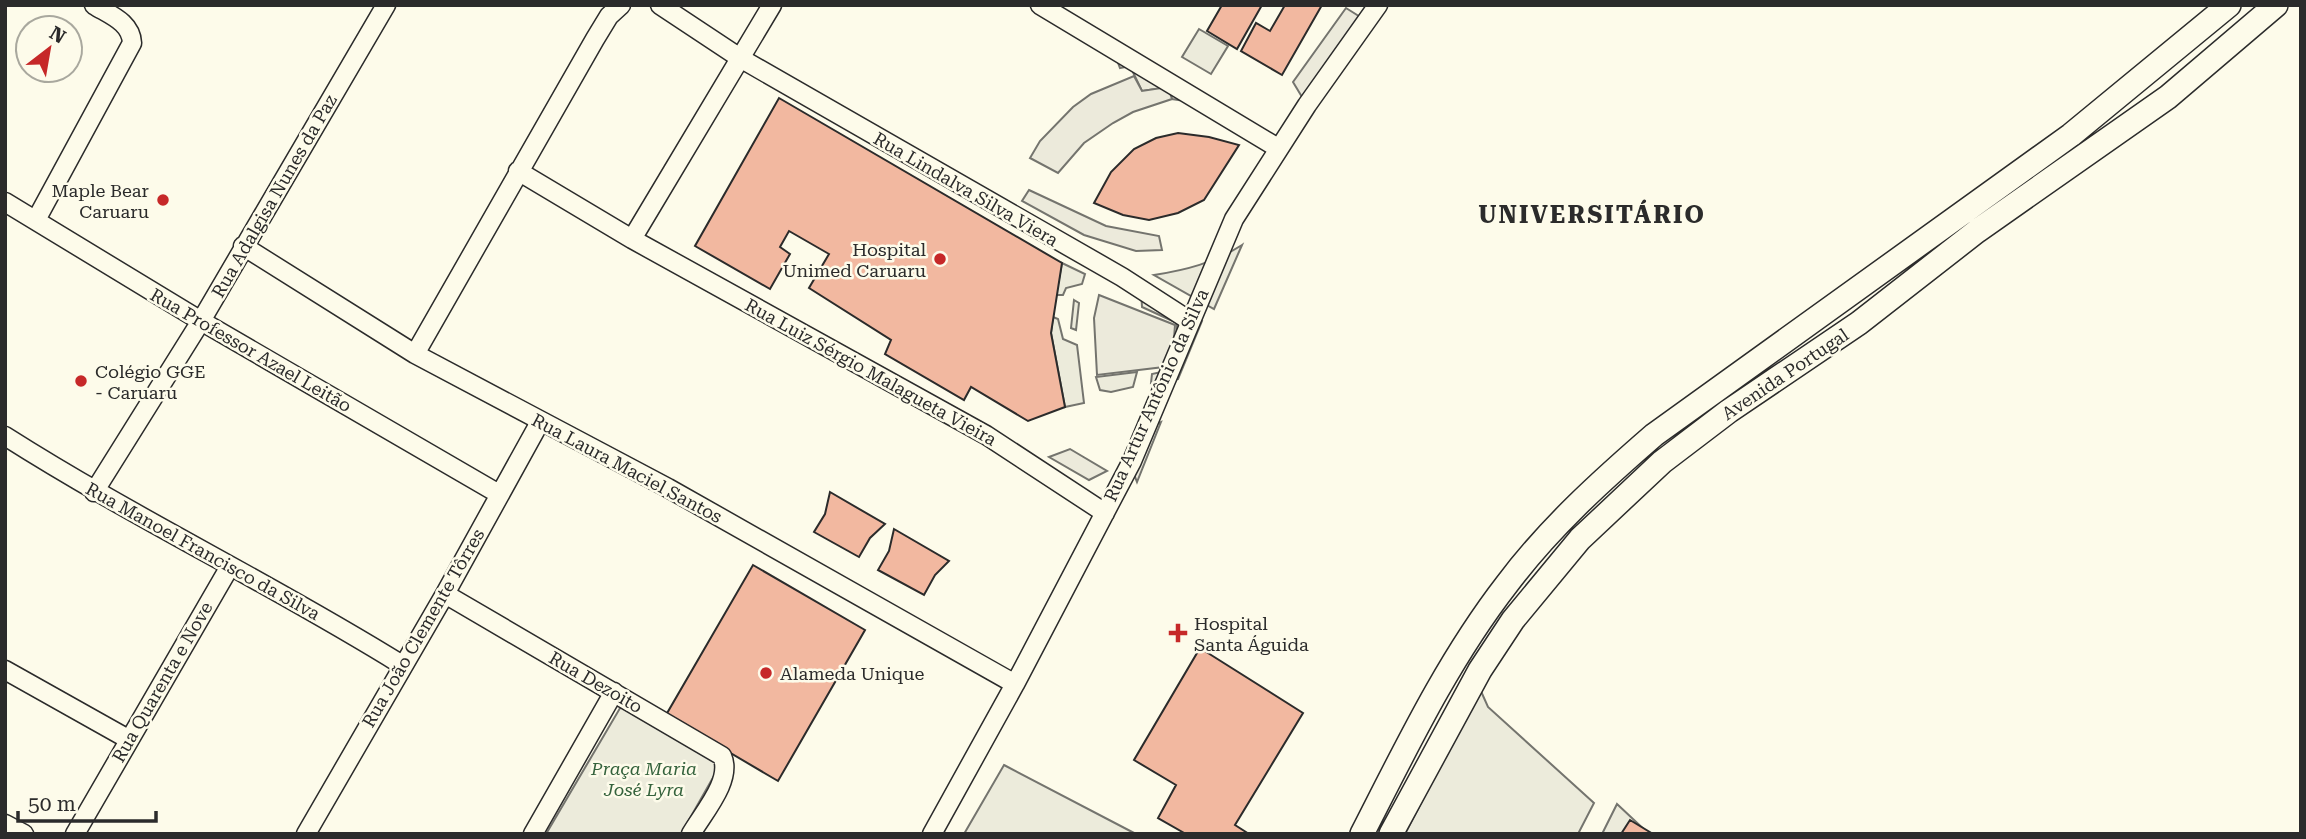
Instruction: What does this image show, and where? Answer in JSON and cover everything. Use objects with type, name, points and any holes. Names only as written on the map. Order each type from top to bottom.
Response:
[{"type":"street","points":[[36,220],[132,43],[131,33],[124,24],[94,5]]},
{"type":"street","name":"Rua Adalgisa Nunes da Paz","points":[[94,492],[201,321],[386,5]]},
{"type":"street","points":[[415,354],[595,39],[609,16],[621,5]]},
{"type":"street","name":"Rua Lindalva Silva Viera","points":[[660,5],[740,58],[1122,277],[1190,321]]},
{"type":"street","points":[[632,239],[772,5]]},
{"type":"street","points":[[1040,5],[1278,148]]},
{"type":"street","name":"Rua Artur Antônio da Silva","points":[[932,834],[1015,684],[1132,461],[1234,219],[1278,148],[1378,5]]},
{"type":"street","name":"Avenida Portugal","points":[[1362,834],[1437,690],[1506,584],[1605,478],[1654,435],[2071,135],[2230,5]]},
{"type":"street","name":"Avenida Portugal","points":[[1391,834],[1437,744],[1513,620],[1580,539],[1662,462],[1729,411],[1859,323],[1977,231],[2168,97],[2276,5]]},
{"type":"street","name":"Rua Luiz Sérgio Malagueta Vieira","points":[[518,171],[632,239],[986,435],[1105,513]]},
{"type":"street","name":"Rua Professor Azael Leitão","points":[[5,202],[201,321],[499,494]]},
{"type":"street","name":"Rua Laura Maciel Santos","points":[[243,246],[415,354],[668,488],[1015,684]]},
{"type":"street","name":"Rua João Clemente Tôrres","points":[[306,834],[445,594],[540,422]]},
{"type":"street","name":"Rua Manoel Francisco da Silva","points":[[5,436],[94,492],[229,568],[334,622],[402,665]]},
{"type":"street","points":[[1536,549],[1555,568]]},
{"type":"street","name":"Rua Quarenta e Nove","points":[[75,834],[229,568]]},
{"type":"street","name":"Rua Dezoito","points":[[445,594],[722,756],[726,765],[722,782],[691,834]]},
{"type":"street","points":[[5,670],[128,739]]},
{"type":"street","points":[[533,834],[614,692]]},
{"type":"street","points":[[5,824],[24,834]]},
{"type":"green space","points":[[1199,29],[1228,46],[1211,74],[1182,57]]},
{"type":"green space","points":[[1114,52],[1180,94],[1179,100],[1172,99],[1168,87],[1142,91],[1130,66],[1120,68]]},
{"type":"green space","points":[[1242,245],[1214,309],[1154,275],[1199,265]]},
{"type":"green space","points":[[1062,263],[1085,274],[1082,284],[1066,288],[1063,295],[1056,295]]},
{"type":"green space","points":[[1141,288],[1202,321],[1178,379],[1151,383],[1152,374],[1175,369],[1177,323],[1142,307]]},
{"type":"green space","points":[[1074,300],[1079,303],[1076,330],[1071,328]]},
{"type":"green space","points":[[1053,317],[1058,319],[1063,339],[1077,345],[1084,403],[1065,407],[1051,333]]},
{"type":"green space","points":[[1137,372],[1133,387],[1111,392],[1100,390],[1096,377]]},
{"type":"green space","points":[[1480,689],[1488,707],[1594,803],[1578,834],[1405,834]]},
{"type":"green space","name":"Praça Maria José Lyra","points":[[623,703],[723,760],[681,834],[546,834]]},
{"type":"green space","points":[[1004,765],[1136,834],[964,834]]},
{"type":"green space","points":[[1617,804],[1649,834],[1602,834]]},
{"type":"shaded area","points":[[1346,8],[1365,20],[1305,102],[1293,82]]},
{"type":"shaded area","points":[[1134,76],[1142,91],[1168,87],[1172,99],[1133,112],[1113,123],[1084,143],[1058,173],[1030,158],[1040,141],[1073,107],[1091,94]]},
{"type":"shaded area","points":[[1029,190],[1106,226],[1159,236],[1162,250],[1136,251],[1084,235],[1022,201]]},
{"type":"shaded area","points":[[1099,295],[1175,325],[1172,366],[1097,375],[1094,318]]},
{"type":"shaded area","points":[[1161,422],[1137,482],[1132,469],[1149,427]]},
{"type":"shaded area","points":[[1070,449],[1107,471],[1089,480],[1049,457]]},
{"type":"building","points":[[1222,5],[1262,5],[1237,49],[1207,31]]},
{"type":"building","points":[[1285,5],[1322,5],[1282,75],[1241,51],[1256,23],[1270,31]]},
{"type":"building","name":"Hospital Unimed Caruaru","points":[[779,98],[1062,263],[1051,333],[1065,407],[1028,421],[971,387],[964,400],[885,354],[891,340],[809,288],[829,254],[789,231],[780,247],[790,254],[770,289],[695,246]]},
{"type":"building","points":[[1178,133],[1239,145],[1204,200],[1178,213],[1149,220],[1123,215],[1094,203],[1111,172],[1134,149],[1156,138]]},
{"type":"building","points":[[830,492],[885,524],[870,538],[859,557],[814,532],[825,514]]},
{"type":"building","points":[[894,529],[949,561],[935,575],[924,595],[878,570],[889,551]]},
{"type":"building","name":"Alameda Unique","points":[[753,565],[865,630],[778,781],[666,715]]},
{"type":"building","name":"Hospital Santa Águida","points":[[1200,648],[1303,713],[1235,825],[1249,834],[1186,834],[1158,818],[1176,785],[1134,760]]},
{"type":"building","points":[[1630,820],[1653,834],[1621,834]]},
{"type":"place","name":"Maple Bear Caruaru","points":[[163,200]]},
{"type":"place","name":"Hospital Unimed Caruaru","points":[[940,259]]},
{"type":"place","name":"Colégio GGE - Caruaru","points":[[81,381]]},
{"type":"place","name":"Hospital Santa Águida","points":[[1178,633]]},
{"type":"place","name":"Alameda Unique","points":[[766,673]]},
{"type":"district","name":"UNIVERSITÁRIO","points":[[1592,215]]}]
